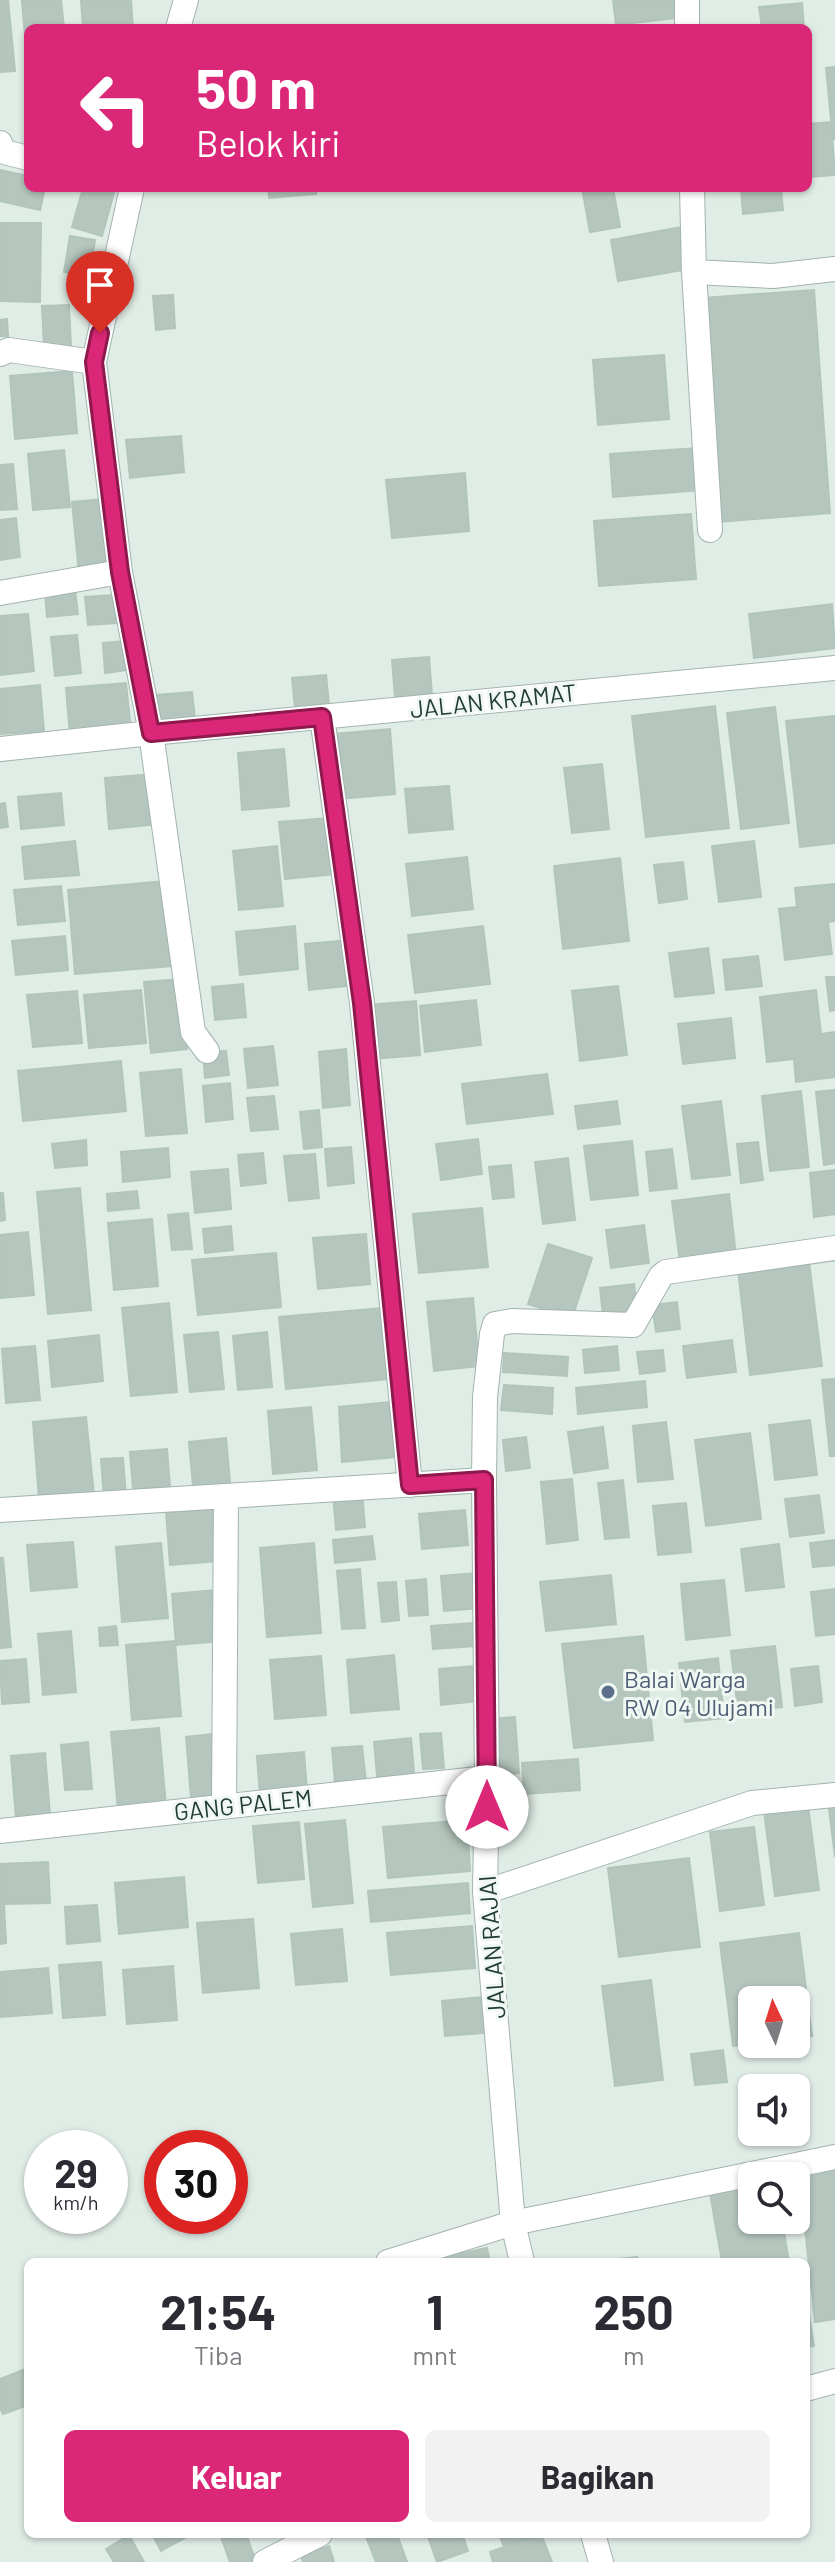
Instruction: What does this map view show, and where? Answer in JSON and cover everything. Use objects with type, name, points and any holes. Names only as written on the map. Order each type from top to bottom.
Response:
[{"type":"street","points":[[179,24],[186,0]]},
{"type":"street","points":[[687,0],[687,24]]},
{"type":"street","points":[[0,143],[4,152],[24,157]]},
{"type":"street","points":[[131,192],[94,362],[120,572],[151,733],[193,1032],[207,1051]]},
{"type":"street","points":[[692,192],[710,530]]},
{"type":"street","points":[[694,272],[773,276],[835,269]]},
{"type":"street","points":[[0,354],[9,350],[94,362]]},
{"type":"street","points":[[0,593],[120,572]]},
{"type":"street","name":"JALAN KRAMAT","points":[[0,749],[835,668]]},
{"type":"street","points":[[322,717],[362,1003],[410,1485]]},
{"type":"street","name":"JALAN RAJAI","points":[[521,2258],[513,2223],[485,1892],[485,1397],[495,1324],[512,1321],[633,1325],[666,1272],[835,1248]]},
{"type":"street","points":[[0,1510],[484,1480]]},
{"type":"street","points":[[224,1806],[226,1496]]},
{"type":"street","name":"GANG PALEM","points":[[0,1831],[487,1778]]},
{"type":"street","points":[[485,1892],[752,1803],[835,1795]]},
{"type":"street","points":[[401,2258],[513,2223],[835,2157]]},
{"type":"street","points":[[810,2388],[835,2381]]},
{"type":"street","points":[[265,2562],[312,2538]]},
{"type":"street","points":[[594,2538],[601,2562]]},
{"type":"building","points":[[0,0],[8,0],[15,71],[0,72]]},
{"type":"building","points":[[61,0],[64,24],[24,24],[22,1]]},
{"type":"building","points":[[81,0],[131,0],[133,24],[83,24]]},
{"type":"building","points":[[613,0],[682,0],[684,17],[616,24]]},
{"type":"building","points":[[802,3],[804,24],[761,24],[759,7]]},
{"type":"building","points":[[835,67],[835,139],[833,139],[826,68]]},
{"type":"building","points":[[831,122],[835,175],[812,177],[812,124]]},
{"type":"building","points":[[0,170],[24,175],[24,192],[44,192],[40,210],[0,201]]},
{"type":"building","points":[[82,192],[114,193],[102,236],[72,227]]},
{"type":"building","points":[[268,192],[316,192],[316,194],[269,198]]},
{"type":"building","points":[[583,192],[614,192],[620,227],[590,232]]},
{"type":"building","points":[[741,192],[781,192],[783,210],[743,214]]},
{"type":"building","points":[[0,223],[41,223],[40,302],[0,301]]},
{"type":"building","points":[[682,227],[689,269],[618,281],[611,240]]},
{"type":"building","points":[[70,236],[95,240],[89,276],[64,272]]},
{"type":"building","points":[[814,290],[830,513],[718,522],[703,298]]},
{"type":"building","points":[[173,295],[175,328],[156,330],[153,296]]},
{"type":"building","points":[[69,305],[71,347],[44,348],[42,306]]},
{"type":"building","points":[[7,319],[8,336],[0,336],[0,320]]},
{"type":"building","points":[[664,355],[669,419],[598,425],[593,360]]},
{"type":"building","points":[[72,371],[77,433],[15,439],[10,376]]},
{"type":"building","points":[[181,436],[184,472],[130,478],[126,440]]},
{"type":"building","points":[[698,448],[701,490],[613,497],[610,454]]},
{"type":"building","points":[[64,450],[70,507],[33,510],[28,454]]},
{"type":"building","points":[[13,464],[17,509],[0,510],[0,465]]},
{"type":"building","points":[[465,473],[469,531],[392,538],[386,480]]},
{"type":"building","points":[[104,499],[111,570],[79,573],[72,502]]},
{"type":"building","points":[[691,514],[696,579],[599,586],[594,521]]},
{"type":"building","points":[[16,518],[20,557],[0,560],[0,520]]},
{"type":"building","points":[[75,589],[78,614],[47,617],[45,591]]},
{"type":"building","points":[[114,595],[116,623],[88,625],[85,597]]},
{"type":"building","points":[[832,604],[835,648],[754,658],[749,614]]},
{"type":"building","points":[[28,614],[34,671],[0,675],[0,616]]},
{"type":"building","points":[[77,635],[81,673],[55,676],[51,637]]},
{"type":"building","points":[[125,641],[128,670],[105,673],[103,643]]},
{"type":"building","points":[[429,657],[432,695],[395,698],[392,660]]},
{"type":"building","points":[[326,675],[329,704],[295,708],[292,678]]},
{"type":"building","points":[[126,683],[131,731],[70,736],[66,688]]},
{"type":"building","points":[[40,685],[44,731],[0,734],[0,689]]},
{"type":"building","points":[[192,692],[195,719],[159,723],[156,695]]},
{"type":"building","points":[[715,706],[729,828],[646,837],[632,716]]},
{"type":"building","points":[[775,707],[789,823],[741,829],[727,713]]},
{"type":"building","points":[[835,716],[835,843],[800,847],[786,721]]},
{"type":"building","points":[[390,729],[395,794],[340,799],[334,734]]},
{"type":"building","points":[[284,749],[289,806],[242,810],[238,753]]},
{"type":"building","points":[[602,764],[609,829],[572,833],[564,768]]},
{"type":"building","points":[[154,774],[159,824],[109,829],[105,778]]},
{"type":"building","points":[[449,786],[453,829],[409,833],[405,789]]},
{"type":"building","points":[[61,793],[64,825],[21,829],[18,797]]},
{"type":"building","points":[[5,803],[8,827],[0,828],[0,804]]},
{"type":"building","points":[[330,818],[336,874],[285,879],[279,822]]},
{"type":"building","points":[[75,841],[79,875],[25,879],[22,847]]},
{"type":"building","points":[[754,841],[761,897],[719,902],[712,846]]},
{"type":"building","points":[[277,846],[283,906],[239,910],[233,851]]},
{"type":"building","points":[[467,857],[473,909],[412,916],[406,864]]},
{"type":"building","points":[[620,858],[629,941],[563,949],[554,866]]},
{"type":"building","points":[[683,862],[687,899],[659,903],[654,865]]},
{"type":"building","points":[[164,881],[172,966],[75,974],[68,890]]},
{"type":"building","points":[[835,884],[835,921],[828,922],[832,954],[785,960],[779,909],[797,907],[795,888]]},
{"type":"building","points":[[61,886],[65,921],[18,925],[14,890]]},
{"type":"building","points":[[295,926],[298,969],[240,975],[236,932]]},
{"type":"building","points":[[483,926],[490,984],[415,993],[408,935]]},
{"type":"building","points":[[65,936],[68,970],[16,975],[12,941]]},
{"type":"building","points":[[351,940],[355,985],[309,990],[305,944]]},
{"type":"building","points":[[708,948],[714,993],[675,997],[669,953]]},
{"type":"building","points":[[758,956],[762,986],[726,990],[723,960]]},
{"type":"building","points":[[826,977],[835,977],[835,1010],[830,1011]]},
{"type":"building","points":[[181,979],[187,1049],[151,1053],[144,982]]},
{"type":"building","points":[[243,984],[246,1017],[215,1020],[212,987]]},
{"type":"building","points":[[618,986],[627,1055],[580,1061],[572,991]]},
{"type":"building","points":[[141,990],[146,1043],[89,1048],[84,995]]},
{"type":"building","points":[[816,990],[821,1034],[835,1032],[835,1077],[796,1082],[794,1059],[767,1062],[760,997]]},
{"type":"building","points":[[77,991],[82,1043],[33,1047],[27,995]]},
{"type":"building","points":[[476,1000],[481,1045],[425,1052],[420,1006]]},
{"type":"building","points":[[416,1001],[420,1055],[373,1059],[368,1005]]},
{"type":"building","points":[[731,1018],[735,1058],[683,1064],[678,1024]]},
{"type":"building","points":[[273,1046],[278,1085],[248,1088],[244,1049]]},
{"type":"building","points":[[346,1049],[350,1105],[323,1108],[319,1052]]},
{"type":"building","points":[[226,1051],[229,1075],[205,1078],[203,1052]]},
{"type":"building","points":[[121,1061],[126,1111],[23,1121],[18,1071]]},
{"type":"building","points":[[181,1069],[187,1133],[146,1136],[140,1073]]},
{"type":"building","points":[[547,1074],[553,1114],[467,1124],[462,1084]]},
{"type":"building","points":[[230,1083],[233,1119],[206,1122],[203,1086]]},
{"type":"building","points":[[835,1090],[835,1163],[824,1165],[816,1092]]},
{"type":"building","points":[[801,1091],[809,1167],[770,1171],[762,1096]]},
{"type":"building","points":[[274,1096],[278,1129],[251,1131],[247,1098]]},
{"type":"building","points":[[617,1101],[620,1124],[578,1129],[575,1106]]},
{"type":"building","points":[[721,1101],[730,1175],[692,1179],[682,1106]]},
{"type":"building","points":[[319,1110],[322,1147],[304,1149],[300,1112]]},
{"type":"building","points":[[478,1139],[482,1174],[441,1180],[436,1144]]},
{"type":"building","points":[[86,1140],[87,1165],[55,1168],[52,1144]]},
{"type":"building","points":[[632,1141],[638,1195],[591,1200],[584,1146]]},
{"type":"building","points":[[758,1142],[763,1180],[741,1183],[737,1144]]},
{"type":"building","points":[[351,1147],[354,1183],[328,1186],[325,1149]]},
{"type":"building","points":[[168,1148],[170,1177],[123,1182],[121,1152]]},
{"type":"building","points":[[672,1149],[677,1188],[650,1191],[646,1152]]},
{"type":"building","points":[[263,1153],[266,1183],[241,1186],[238,1155]]},
{"type":"building","points":[[315,1154],[319,1198],[289,1201],[284,1156]]},
{"type":"building","points":[[568,1158],[575,1220],[543,1224],[535,1162]]},
{"type":"building","points":[[511,1165],[514,1197],[493,1199],[489,1167]]},
{"type":"building","points":[[228,1169],[231,1209],[195,1213],[191,1172]]},
{"type":"building","points":[[835,1170],[835,1214],[814,1217],[810,1173]]},
{"type":"building","points":[[80,1188],[91,1310],[48,1314],[37,1192]]},
{"type":"building","points":[[137,1191],[139,1208],[108,1211],[107,1194]]},
{"type":"building","points":[[0,1193],[3,1193],[5,1220],[0,1221]]},
{"type":"building","points":[[729,1194],[736,1256],[680,1262],[672,1201]]},
{"type":"building","points":[[482,1208],[488,1267],[419,1273],[413,1214]]},
{"type":"building","points":[[188,1213],[192,1249],[172,1250],[168,1215]]},
{"type":"building","points":[[152,1219],[158,1286],[114,1290],[108,1223]]},
{"type":"building","points":[[644,1225],[649,1263],[611,1268],[606,1230]]},
{"type":"building","points":[[231,1226],[233,1250],[205,1253],[203,1229]]},
{"type":"building","points":[[28,1232],[34,1295],[0,1298],[0,1235]]},
{"type":"building","points":[[366,1234],[370,1284],[318,1289],[313,1238]]},
{"type":"building","points":[[548,1244],[592,1258],[572,1318],[528,1304]]},
{"type":"building","points":[[276,1253],[281,1307],[198,1315],[192,1260]]},
{"type":"building","points":[[809,1262],[822,1366],[750,1375],[738,1270]]},
{"type":"building","points":[[634,1284],[637,1311],[603,1315],[600,1288]]},
{"type":"building","points":[[473,1298],[479,1366],[434,1371],[427,1302]]},
{"type":"building","points":[[677,1302],[680,1329],[656,1332],[652,1305]]},
{"type":"building","points":[[169,1303],[177,1392],[131,1396],[122,1308]]},
{"type":"building","points":[[382,1308],[389,1379],[286,1389],[279,1317]]},
{"type":"building","points":[[218,1332],[224,1389],[190,1392],[184,1335]]},
{"type":"building","points":[[267,1332],[272,1387],[238,1390],[233,1336]]},
{"type":"building","points":[[99,1335],[103,1381],[52,1387],[48,1341]]},
{"type":"building","points":[[732,1340],[736,1372],[687,1378],[683,1346]]},
{"type":"building","points":[[35,1346],[40,1400],[6,1403],[2,1349]]},
{"type":"building","points":[[617,1346],[619,1370],[585,1373],[583,1350]]},
{"type":"building","points":[[663,1350],[665,1371],[640,1374],[637,1352]]},
{"type":"building","points":[[504,1353],[568,1357],[567,1376],[503,1372]]},
{"type":"building","points":[[835,1379],[835,1456],[830,1456],[822,1380]]},
{"type":"building","points":[[645,1381],[647,1407],[578,1414],[576,1388]]},
{"type":"building","points":[[504,1385],[553,1388],[552,1414],[501,1410]]},
{"type":"building","points":[[390,1402],[395,1457],[342,1462],[339,1407]]},
{"type":"building","points":[[311,1407],[317,1470],[273,1474],[268,1411]]},
{"type":"building","points":[[86,1417],[94,1495],[39,1499],[33,1422]]},
{"type":"building","points":[[810,1420],[817,1475],[775,1480],[769,1425]]},
{"type":"building","points":[[666,1422],[673,1479],[638,1482],[633,1426]]},
{"type":"building","points":[[603,1427],[608,1468],[574,1473],[568,1432]]},
{"type":"building","points":[[750,1433],[761,1519],[706,1526],[695,1440]]},
{"type":"building","points":[[526,1437],[530,1468],[506,1471],[503,1440]]},
{"type":"building","points":[[226,1438],[231,1493],[194,1497],[189,1442]]},
{"type":"building","points":[[167,1449],[170,1486],[133,1489],[130,1452]]},
{"type":"building","points":[[123,1458],[126,1497],[104,1499],[101,1459]]},
{"type":"building","points":[[572,1479],[578,1540],[547,1544],[541,1482]]},
{"type":"building","points":[[623,1480],[629,1537],[605,1539],[598,1483]]},
{"type":"building","points":[[362,1491],[365,1527],[336,1530],[333,1494]]},
{"type":"building","points":[[819,1495],[824,1533],[790,1537],[785,1499]]},
{"type":"building","points":[[686,1503],[691,1552],[658,1555],[653,1506]]},
{"type":"building","points":[[213,1506],[218,1561],[170,1565],[166,1510]]},
{"type":"building","points":[[465,1510],[468,1545],[422,1549],[419,1514]]},
{"type":"building","points":[[372,1536],[375,1559],[335,1563],[333,1540]]},
{"type":"building","points":[[835,1540],[835,1565],[813,1567],[810,1543]]},
{"type":"building","points":[[73,1542],[77,1587],[31,1591],[27,1545]]},
{"type":"building","points":[[161,1543],[168,1618],[122,1622],[116,1547]]},
{"type":"building","points":[[314,1543],[321,1633],[267,1637],[260,1548]]},
{"type":"building","points":[[779,1544],[784,1587],[746,1591],[741,1549]]},
{"type":"building","points":[[0,1558],[3,1558],[11,1647],[0,1648]]},
{"type":"building","points":[[360,1569],[365,1628],[342,1629],[337,1571]]},
{"type":"building","points":[[477,1573],[481,1608],[444,1611],[441,1576]]},
{"type":"building","points":[[611,1575],[616,1624],[546,1631],[540,1582]]},
{"type":"building","points":[[426,1579],[428,1615],[409,1616],[406,1581]]},
{"type":"building","points":[[724,1580],[730,1635],[686,1640],[681,1584]]},
{"type":"building","points":[[396,1582],[399,1620],[382,1622],[378,1583]]},
{"type":"building","points":[[835,1589],[835,1634],[816,1636],[811,1592]]},
{"type":"building","points":[[216,1590],[221,1641],[176,1645],[172,1594]]},
{"type":"building","points":[[474,1623],[476,1646],[433,1649],[431,1626]]},
{"type":"building","points":[[116,1626],[118,1645],[100,1646],[99,1628]]},
{"type":"building","points":[[71,1631],[76,1692],[43,1695],[38,1634]]},
{"type":"building","name":"Balai Warga RW 04 Ulujami","points":[[643,1636],[653,1740],[574,1748],[562,1644]]},
{"type":"building","points":[[175,1641],[181,1716],[132,1720],[126,1645]]},
{"type":"building","points":[[775,1646],[782,1707],[738,1711],[731,1651]]},
{"type":"building","points":[[394,1655],[399,1709],[351,1713],[347,1660]]},
{"type":"building","points":[[321,1656],[326,1715],[275,1719],[270,1660]]},
{"type":"building","points":[[718,1658],[724,1718],[685,1722],[679,1663]]},
{"type":"building","points":[[26,1659],[29,1702],[2,1704],[0,1661]]},
{"type":"building","points":[[475,1666],[478,1701],[441,1705],[439,1669]]},
{"type":"building","points":[[818,1666],[822,1702],[795,1706],[791,1669]]},
{"type":"building","points":[[515,1717],[519,1773],[496,1775],[491,1719]]},
{"type":"building","points":[[159,1728],[166,1806],[118,1810],[111,1732]]},
{"type":"building","points":[[441,1733],[444,1768],[423,1769],[420,1734]]},
{"type":"building","points":[[213,1734],[218,1794],[191,1797],[186,1737]]},
{"type":"building","points":[[411,1738],[415,1783],[378,1786],[374,1742]]},
{"type":"building","points":[[88,1742],[92,1789],[65,1790],[61,1745]]},
{"type":"building","points":[[362,1746],[366,1781],[335,1783],[332,1748]]},
{"type":"building","points":[[304,1752],[307,1791],[260,1795],[257,1756]]},
{"type":"building","points":[[45,1753],[50,1816],[16,1819],[11,1756]]},
{"type":"building","points":[[578,1759],[580,1790],[524,1794],[522,1763]]},
{"type":"building","points":[[808,1806],[819,1890],[775,1896],[764,1811]]},
{"type":"building","points":[[835,1808],[835,1857],[829,1809]]},
{"type":"building","points":[[345,1820],[353,1903],[313,1907],[305,1824]]},
{"type":"building","points":[[467,1820],[470,1871],[388,1878],[383,1827]]},
{"type":"building","points":[[299,1822],[304,1879],[258,1883],[253,1826]]},
{"type":"building","points":[[754,1827],[764,1905],[720,1911],[710,1832]]},
{"type":"building","points":[[689,1858],[700,1947],[619,1957],[608,1868]]},
{"type":"building","points":[[48,1862],[50,1903],[4,1904],[6,1943],[0,1944],[0,1864]]},
{"type":"building","points":[[184,1877],[188,1927],[119,1934],[115,1883]]},
{"type":"building","points":[[468,1883],[470,1913],[371,1922],[368,1891]]},
{"type":"building","points":[[97,1905],[100,1941],[67,1944],[65,1907]]},
{"type":"building","points":[[253,1919],[259,1988],[203,1993],[197,1923]]},
{"type":"building","points":[[472,1926],[475,1968],[391,1975],[387,1933]]},
{"type":"building","points":[[342,1929],[347,1981],[296,1985],[291,1934]]},
{"type":"building","points":[[799,1933],[806,1986],[738,1986],[738,2045],[733,2046],[720,1943]]},
{"type":"building","points":[[101,1962],[105,2015],[63,2018],[59,1965]]},
{"type":"building","points":[[173,1966],[177,2020],[127,2024],[123,1970]]},
{"type":"building","points":[[48,1968],[52,2013],[0,2017],[0,1972]]},
{"type":"building","points":[[651,1980],[663,2080],[615,2086],[602,1986]]},
{"type":"building","points":[[493,1996],[495,2032],[445,2036],[442,2001]]},
{"type":"building","points":[[723,2050],[727,2082],[695,2085],[691,2054]]},
{"type":"building","points":[[835,2167],[835,2319],[815,2322],[806,2234],[810,2234],[810,2170]]},
{"type":"building","points":[[738,2188],[738,2234],[784,2234],[788,2258],[721,2258],[710,2193]]},
{"type":"building","points":[[487,2248],[489,2258],[443,2258]]},
{"type":"building","points":[[810,2321],[814,2346],[810,2346]]},
{"type":"building","points":[[24,2370],[24,2406],[3,2414],[0,2408],[0,2379]]},
{"type":"building","points":[[124,2538],[131,2538],[144,2562],[114,2562],[106,2549]]},
{"type":"building","points":[[154,2538],[185,2538],[161,2551]]},
{"type":"building","points":[[221,2538],[247,2538],[255,2559],[230,2562]]},
{"type":"building","points":[[367,2538],[398,2538],[407,2562],[376,2562]]},
{"type":"building","points":[[428,2538],[463,2538],[468,2551],[437,2562]]},
{"type":"building","points":[[501,2538],[528,2538],[504,2547]]},
{"type":"building","points":[[530,2538],[543,2538],[552,2562],[493,2562],[490,2552]]},
{"type":"building","points":[[329,2546],[334,2562],[303,2562],[301,2556]]},
{"type":"place","name":"Balai Warga RW 04 Ulujami","points":[[608,1692]]},
{"type":"route","points":[[100,333],[94,362],[116,542],[151,733],[322,717],[362,1003],[410,1485],[484,1480],[487,1807]]}]
